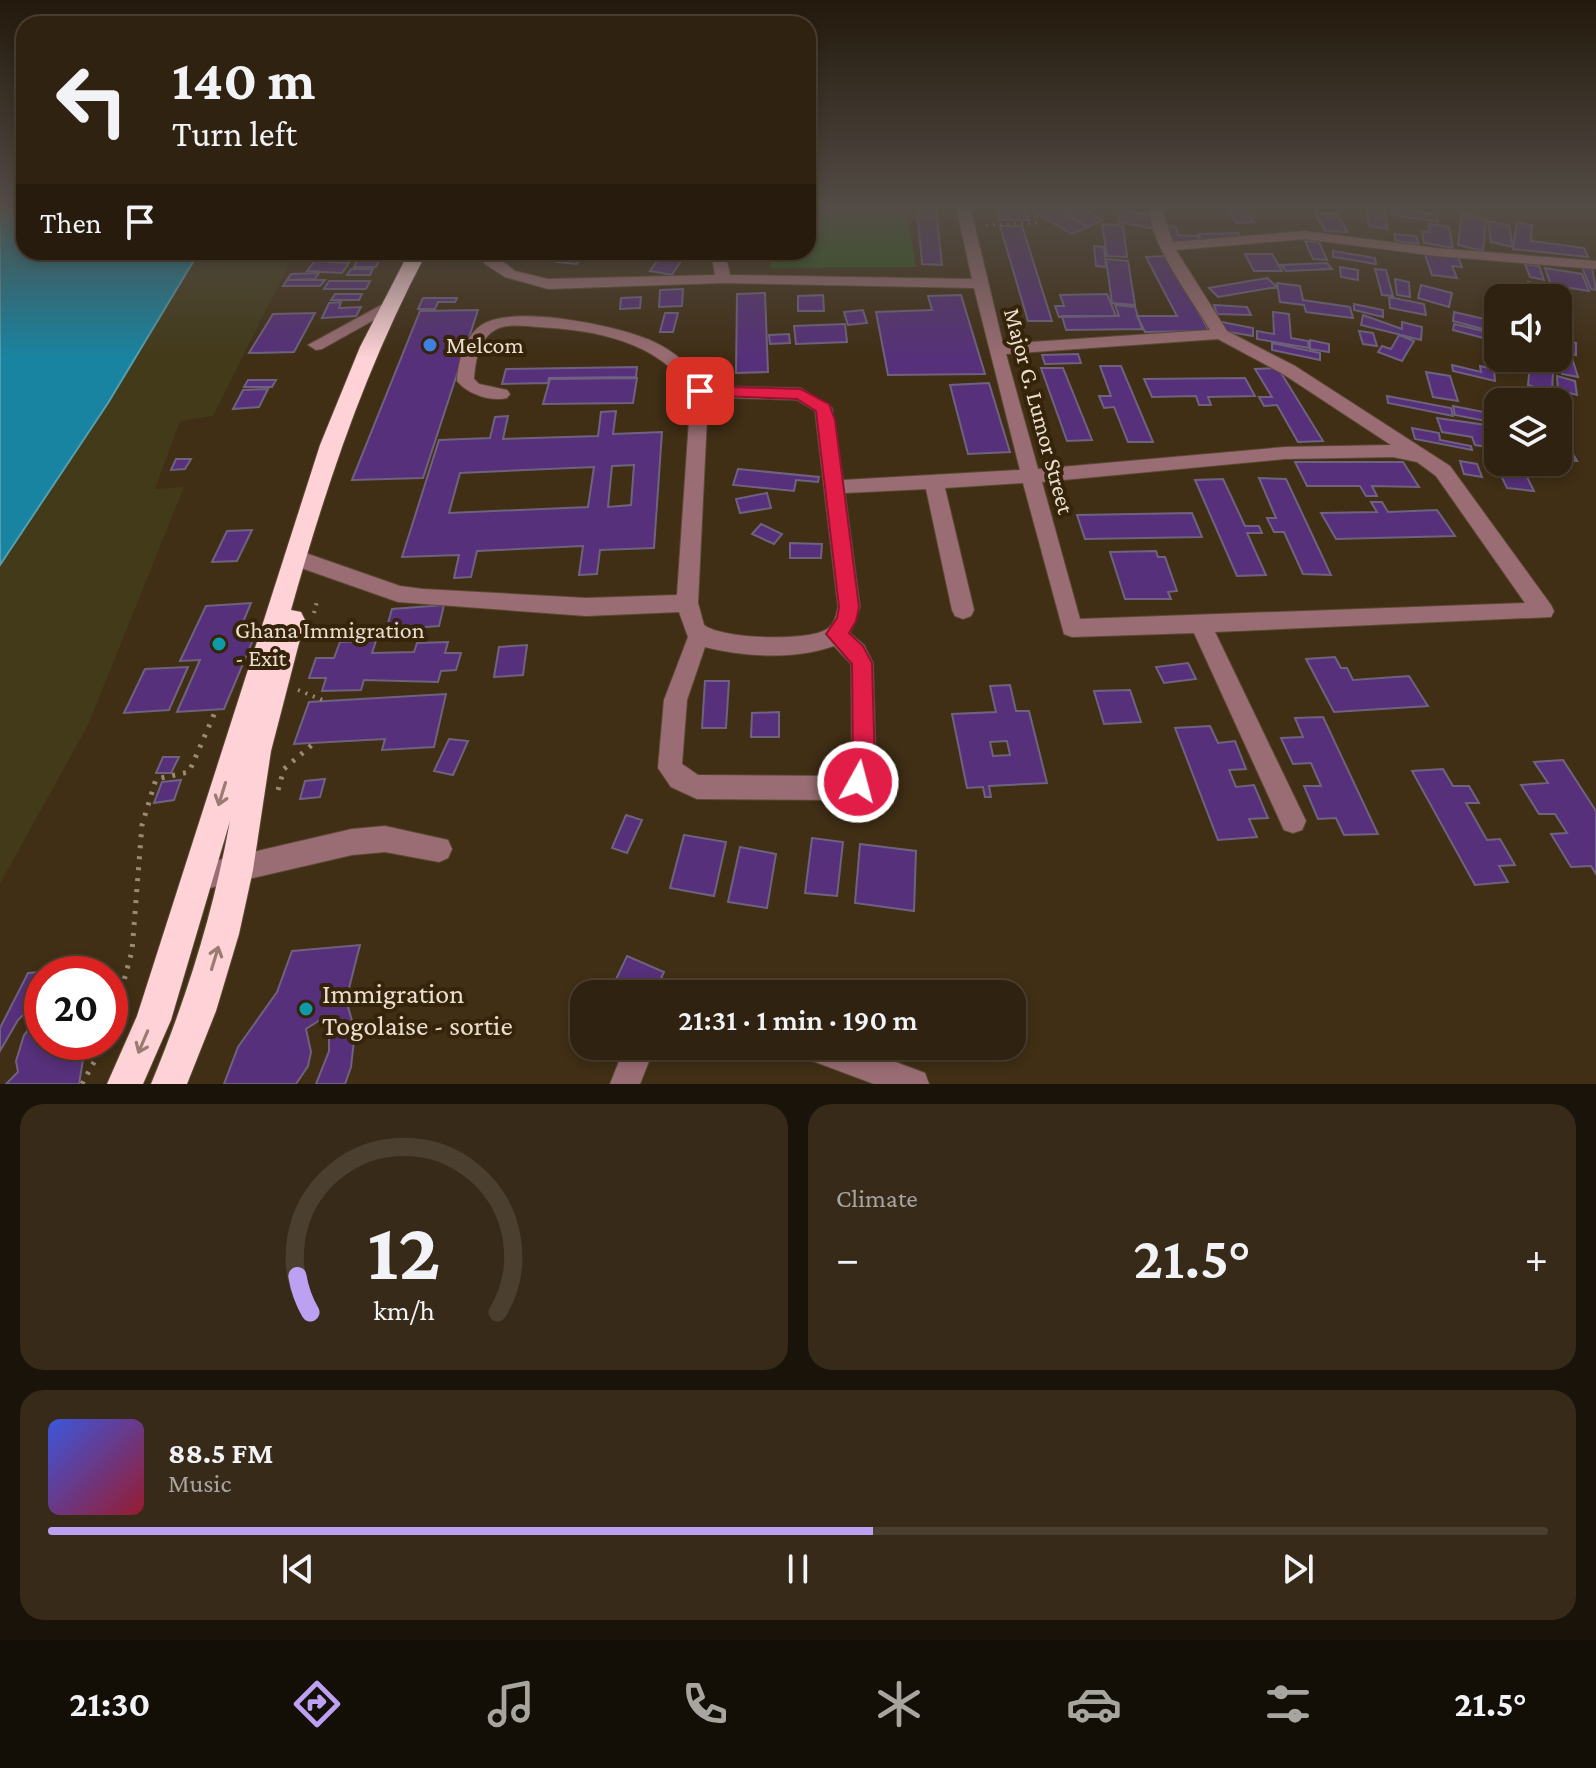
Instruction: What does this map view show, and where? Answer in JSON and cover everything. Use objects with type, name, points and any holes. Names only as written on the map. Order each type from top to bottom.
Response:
[{"type":"highway","points":[[301,560],[353,383],[385,308],[413,260]]},
{"type":"highway","points":[[125,1084],[153,1020],[197,878],[241,717],[392,322],[428,260]]},
{"type":"highway","points":[[169,1084],[199,1011],[237,870],[241,717]]},
{"type":"street","name":"Major G. Lumor Street","points":[[974,257],[1072,628],[1201,624]]},
{"type":"street","points":[[1173,257],[1221,334],[1289,370],[1443,471],[1543,611],[1201,624],[1293,821]]},
{"type":"street","points":[[1492,257],[1596,265]]},
{"type":"street","points":[[489,260],[510,274],[548,284],[723,279],[980,284]]},
{"type":"street","points":[[719,260],[723,279]]},
{"type":"street","points":[[316,345],[385,308]]},
{"type":"street","points":[[501,394],[474,388],[465,381],[465,370],[482,331],[507,322],[559,322],[611,331],[683,367],[700,391],[687,603],[695,630],[719,642],[822,642],[836,634],[846,621],[849,607],[827,420],[823,408],[801,394],[700,391]]},
{"type":"street","points":[[998,349],[1221,334]]},
{"type":"street","points":[[835,487],[1032,476],[1285,453],[1393,451],[1422,456]]},
{"type":"street","points":[[934,481],[963,610]]},
{"type":"street","points":[[301,560],[343,572],[398,594],[423,597],[586,607],[687,603]]},
{"type":"street","points":[[700,635],[682,670],[673,701],[670,768],[680,779],[697,787],[837,788],[858,782],[864,765],[862,663],[856,652],[836,634]]},
{"type":"street","points":[[197,878],[352,842],[385,839],[439,849]]},
{"type":"street","points":[[625,1084],[634,1060]]},
{"type":"street","points":[[850,1060],[914,1084]]},
{"type":"path","points":[[128,966],[132,951],[142,825],[156,779],[189,772],[241,717]]},
{"type":"path","points":[[82,1084],[95,1060]]},
{"type":"green space","points":[[816,257],[914,257],[916,267],[770,268],[770,260],[816,260]]},
{"type":"sand","points":[[194,260],[291,260],[213,416],[180,421],[155,489],[184,487],[88,725],[0,884],[0,565],[108,403]]},
{"type":"water","points":[[0,257],[16,257],[16,260],[194,260],[108,403],[0,565]]},
{"type":"building","points":[[921,257],[941,257],[942,265],[922,264]]},
{"type":"building","points":[[1009,257],[1032,257],[1052,321],[1028,321]]},
{"type":"building","points":[[1095,257],[1105,257],[1106,267],[1096,266]]},
{"type":"building","points":[[1146,257],[1168,257],[1209,331],[1145,332],[1137,316],[1177,316]]},
{"type":"building","points":[[1246,257],[1274,257],[1282,271],[1254,271]]},
{"type":"building","points":[[1333,257],[1367,257],[1375,258],[1376,264]]},
{"type":"building","points":[[1426,257],[1458,257],[1462,267],[1452,266],[1457,278],[1432,275]]},
{"type":"building","points":[[1106,259],[1128,261],[1135,305],[1112,303]]},
{"type":"building","points":[[358,260],[379,260],[376,267],[354,267]]},
{"type":"building","points":[[557,260],[579,260],[577,264]]},
{"type":"building","points":[[658,260],[682,260],[672,275],[650,271]]},
{"type":"building","points":[[315,261],[349,263],[342,273],[307,271]]},
{"type":"building","points":[[1327,263],[1332,269],[1286,271],[1281,265]]},
{"type":"building","points":[[1525,264],[1539,266],[1544,280],[1530,277]]},
{"type":"building","points":[[1340,267],[1358,270],[1358,280],[1341,277]]},
{"type":"building","points":[[1582,267],[1592,268],[1596,290],[1591,289]]},
{"type":"building","points":[[1545,268],[1582,274],[1589,291],[1572,288],[1572,284],[1551,284]]},
{"type":"building","points":[[351,269],[373,269],[370,275],[347,275]]},
{"type":"building","points":[[1375,269],[1386,270],[1393,296],[1382,295]]},
{"type":"building","points":[[319,273],[315,279],[287,280],[291,274]]},
{"type":"building","points":[[1267,278],[1277,287],[1218,297],[1209,288]]},
{"type":"building","points":[[1395,279],[1409,282],[1410,297],[1397,295]]},
{"type":"building","points":[[287,280],[325,280],[320,286],[283,286]]},
{"type":"building","points":[[329,281],[370,281],[366,289],[324,289]]},
{"type":"building","points":[[1277,283],[1300,286],[1303,300],[1350,307],[1353,318],[1306,312],[1304,305],[1280,302]]},
{"type":"building","points":[[1421,285],[1452,293],[1449,307],[1418,298]]},
{"type":"building","points":[[683,289],[682,306],[659,307],[660,290]]},
{"type":"building","points":[[765,293],[768,372],[736,373],[737,294]]},
{"type":"building","points":[[335,294],[362,294],[359,300],[331,300]]},
{"type":"building","points":[[1107,294],[1116,316],[1059,317],[1055,306],[1064,306],[1060,295]]},
{"type":"building","points":[[823,295],[824,311],[798,311],[798,296]]},
{"type":"building","points":[[961,295],[985,374],[888,375],[876,312],[932,310],[928,296]]},
{"type":"building","points":[[641,297],[640,308],[620,309],[621,298]]},
{"type":"building","points":[[1389,297],[1424,304],[1426,315],[1390,308]]},
{"type":"building","points":[[423,298],[457,298],[455,302],[438,302],[435,309],[418,309]]},
{"type":"building","points":[[341,302],[339,308],[361,307],[356,316],[322,318],[329,303]]},
{"type":"building","points":[[1354,304],[1383,310],[1383,317],[1354,310]]},
{"type":"building","points":[[1115,305],[1135,307],[1142,329],[1066,330],[1062,316],[1119,316]]},
{"type":"building","points":[[1214,305],[1247,307],[1251,315],[1217,314]]},
{"type":"building","points":[[478,310],[423,478],[352,480],[420,311]]},
{"type":"building","points":[[863,310],[867,323],[848,325],[844,312]]},
{"type":"building","points":[[1273,312],[1289,314],[1291,338],[1308,341],[1309,348],[1257,339],[1257,331],[1274,334]]},
{"type":"building","points":[[1454,312],[1484,319],[1484,329],[1453,321]]},
{"type":"building","points":[[315,313],[294,352],[249,353],[273,314]]},
{"type":"building","points":[[665,313],[678,313],[673,332],[660,332]]},
{"type":"building","points":[[1363,315],[1402,329],[1402,322],[1422,327],[1421,340],[1361,325]]},
{"type":"building","points":[[1217,321],[1253,328],[1253,336],[1217,330]]},
{"type":"building","points":[[845,324],[847,342],[796,344],[794,326]]},
{"type":"building","points":[[1454,324],[1484,331],[1484,338],[1453,330]]},
{"type":"building","points":[[1359,331],[1373,333],[1377,346],[1363,344]]},
{"type":"building","points":[[789,334],[790,343],[770,344],[769,335]]},
{"type":"building","points":[[1399,335],[1414,341],[1402,361],[1378,352],[1382,346],[1391,349]]},
{"type":"building","points":[[1310,340],[1329,344],[1329,352],[1310,349]]},
{"type":"building","points":[[1572,342],[1576,343],[1576,355],[1572,354]]},
{"type":"building","points":[[1272,343],[1320,353],[1320,360],[1272,350]]},
{"type":"building","points":[[1078,354],[1081,363],[1045,364],[1042,355]]},
{"type":"building","points":[[1572,358],[1578,377],[1562,374],[1572,372]]},
{"type":"building","points":[[1452,365],[1481,372],[1480,366],[1484,367],[1484,372],[1494,372],[1495,381],[1453,371]]},
{"type":"building","points":[[1100,366],[1121,366],[1153,442],[1128,442],[1114,407],[1104,408],[1099,396],[1111,396]]},
{"type":"building","points":[[637,367],[636,377],[549,378],[548,383],[502,384],[506,369]]},
{"type":"building","points":[[1041,368],[1063,368],[1092,440],[1067,441]]},
{"type":"building","points":[[1278,368],[1323,441],[1298,442],[1277,405],[1264,406],[1259,397],[1272,397],[1255,369]]},
{"type":"building","points":[[1426,372],[1450,376],[1458,401],[1433,397]]},
{"type":"building","points":[[1529,372],[1553,372],[1552,388],[1528,385]]},
{"type":"building","points":[[1557,376],[1575,381],[1577,395],[1572,394],[1572,388],[1558,388]]},
{"type":"building","points":[[637,378],[633,403],[543,404],[550,379]]},
{"type":"building","points":[[1245,378],[1255,396],[1208,397],[1211,405],[1199,405],[1196,396],[1152,397],[1144,379]]},
{"type":"building","points":[[248,380],[276,380],[272,387],[244,387]]},
{"type":"building","points":[[989,383],[1010,452],[968,454],[950,385]]},
{"type":"building","points":[[268,389],[259,407],[233,409],[243,390]]},
{"type":"building","points":[[1387,396],[1451,408],[1453,416],[1388,403]]},
{"type":"building","points":[[1453,406],[1484,412],[1484,421],[1455,415]]},
{"type":"building","points":[[616,411],[613,434],[662,432],[654,548],[600,550],[597,574],[579,575],[583,546],[477,551],[471,577],[454,578],[459,555],[402,557],[439,440],[490,438],[495,417],[508,416],[503,439],[598,436],[601,412]],"holes":[[[634,465],[631,505],[608,507],[612,466]],[[594,467],[588,507],[449,513],[460,473]]]},
{"type":"building","points":[[1437,418],[1484,425],[1484,446],[1475,445],[1472,437],[1442,432]]},
{"type":"building","points":[[1412,428],[1439,433],[1440,440],[1471,446],[1472,450],[1415,439]]},
{"type":"building","points":[[176,459],[191,459],[185,469],[171,470]]},
{"type":"building","points":[[1460,461],[1477,464],[1482,477],[1464,474]]},
{"type":"building","points":[[1295,462],[1403,462],[1419,487],[1372,486],[1377,496],[1366,496],[1360,486],[1307,486]]},
{"type":"building","points":[[738,469],[819,477],[818,482],[796,480],[794,491],[733,485]]},
{"type":"building","points":[[1501,476],[1526,476],[1534,491],[1507,488]]},
{"type":"building","points":[[1259,478],[1286,479],[1331,575],[1303,574],[1284,532],[1274,532],[1267,518],[1276,518]]},
{"type":"building","points":[[1223,479],[1245,526],[1259,526],[1262,533],[1247,533],[1266,575],[1237,576],[1195,480]]},
{"type":"building","points":[[767,493],[771,508],[740,513],[736,499]]},
{"type":"building","points":[[1371,502],[1382,502],[1388,512],[1437,510],[1455,536],[1336,539],[1321,513],[1377,512]]},
{"type":"building","points":[[1192,513],[1202,537],[1085,539],[1077,515]]},
{"type":"building","points":[[761,524],[782,534],[774,544],[752,534]]},
{"type":"building","points":[[252,530],[237,561],[212,562],[227,531]]},
{"type":"building","points":[[790,543],[822,544],[821,558],[790,558]]},
{"type":"building","points":[[1156,551],[1158,557],[1165,557],[1177,591],[1168,592],[1171,599],[1125,599],[1110,552]]},
{"type":"building","name":"Ghana Immigration - Exit","points":[[251,603],[240,629],[258,628],[224,709],[177,712],[200,660],[180,661],[206,606]]},
{"type":"building","points":[[444,605],[439,626],[386,630],[392,609]]},
{"type":"building","points":[[376,641],[372,653],[414,652],[417,643],[448,642],[445,653],[461,653],[456,670],[441,671],[438,682],[364,680],[361,690],[322,691],[326,678],[309,678],[316,658],[334,658],[340,642]]},
{"type":"building","points":[[527,645],[523,675],[494,677],[499,647]]},
{"type":"building","points":[[1335,657],[1341,668],[1347,668],[1353,680],[1409,676],[1428,706],[1334,712],[1306,659]]},
{"type":"building","points":[[1188,663],[1196,679],[1164,683],[1156,667]]},
{"type":"building","points":[[188,667],[169,710],[124,713],[145,669]]},
{"type":"building","points":[[705,681],[729,681],[726,728],[702,728]]},
{"type":"building","points":[[1010,685],[1016,711],[1029,711],[1047,783],[989,786],[991,797],[985,797],[983,787],[967,788],[952,714],[996,712],[990,686]],"holes":[[[1007,741],[1010,755],[993,756],[990,742]]]},
{"type":"building","points":[[1130,690],[1141,722],[1104,724],[1094,691]]},
{"type":"building","points":[[446,694],[434,747],[382,750],[385,739],[294,744],[309,702]]},
{"type":"building","points":[[779,712],[779,737],[751,737],[752,713]]},
{"type":"building","points":[[1323,717],[1378,834],[1344,835],[1336,818],[1318,819],[1304,786],[1321,786],[1311,763],[1293,764],[1281,738],[1303,737],[1295,718]]},
{"type":"building","points":[[1210,726],[1218,743],[1235,741],[1246,769],[1229,770],[1236,787],[1254,785],[1268,818],[1249,819],[1257,837],[1218,840],[1175,728]]},
{"type":"building","points":[[449,739],[468,741],[453,775],[434,771]]},
{"type":"building","points":[[163,757],[179,757],[171,773],[156,773]]},
{"type":"building","points":[[1563,760],[1596,811],[1596,874],[1591,866],[1571,867],[1551,834],[1567,833],[1555,814],[1539,814],[1521,785],[1548,783],[1534,762]]},
{"type":"building","points":[[1443,769],[1453,786],[1469,786],[1479,803],[1466,803],[1487,840],[1500,839],[1515,865],[1499,866],[1508,882],[1475,885],[1412,771]]},
{"type":"building","points":[[325,779],[320,797],[300,799],[305,781]]},
{"type":"building","points":[[181,780],[174,800],[154,803],[162,782]]},
{"type":"building","points":[[626,815],[642,820],[627,853],[612,848]]},
{"type":"building","points":[[684,835],[726,842],[714,896],[670,888]]},
{"type":"building","points":[[812,838],[843,842],[837,896],[805,893]]},
{"type":"building","points":[[860,844],[916,851],[914,911],[855,903]]},
{"type":"building","points":[[740,847],[776,854],[767,908],[728,902]]},
{"type":"building","name":"Immigration Togolaise - sortie","points":[[360,945],[346,1000],[355,1031],[351,1067],[345,1084],[316,1084],[329,1051],[329,1034],[324,1021],[320,1020],[306,1029],[311,1052],[308,1066],[296,1084],[224,1084],[238,1047],[277,992],[292,951]]},
{"type":"building","points":[[627,956],[664,972],[660,980],[616,980]]},
{"type":"building","points":[[24,981],[24,1014],[0,1051],[0,1028]]},
{"type":"building","points":[[24,1035],[24,1060],[83,1060],[79,1084],[6,1084],[18,1072],[16,1061]]},
{"type":"place","name":"Melcom","points":[[430,345]]},
{"type":"place","name":"Ghana Immigration - Exit","points":[[219,644]]},
{"type":"place","name":"Immigration Togolaise - sortie","points":[[306,1009]]},
{"type":"route","points":[[700,391],[801,394],[823,408],[827,420],[849,607],[846,621],[836,634],[856,652],[862,663],[864,765],[858,782]]}]
